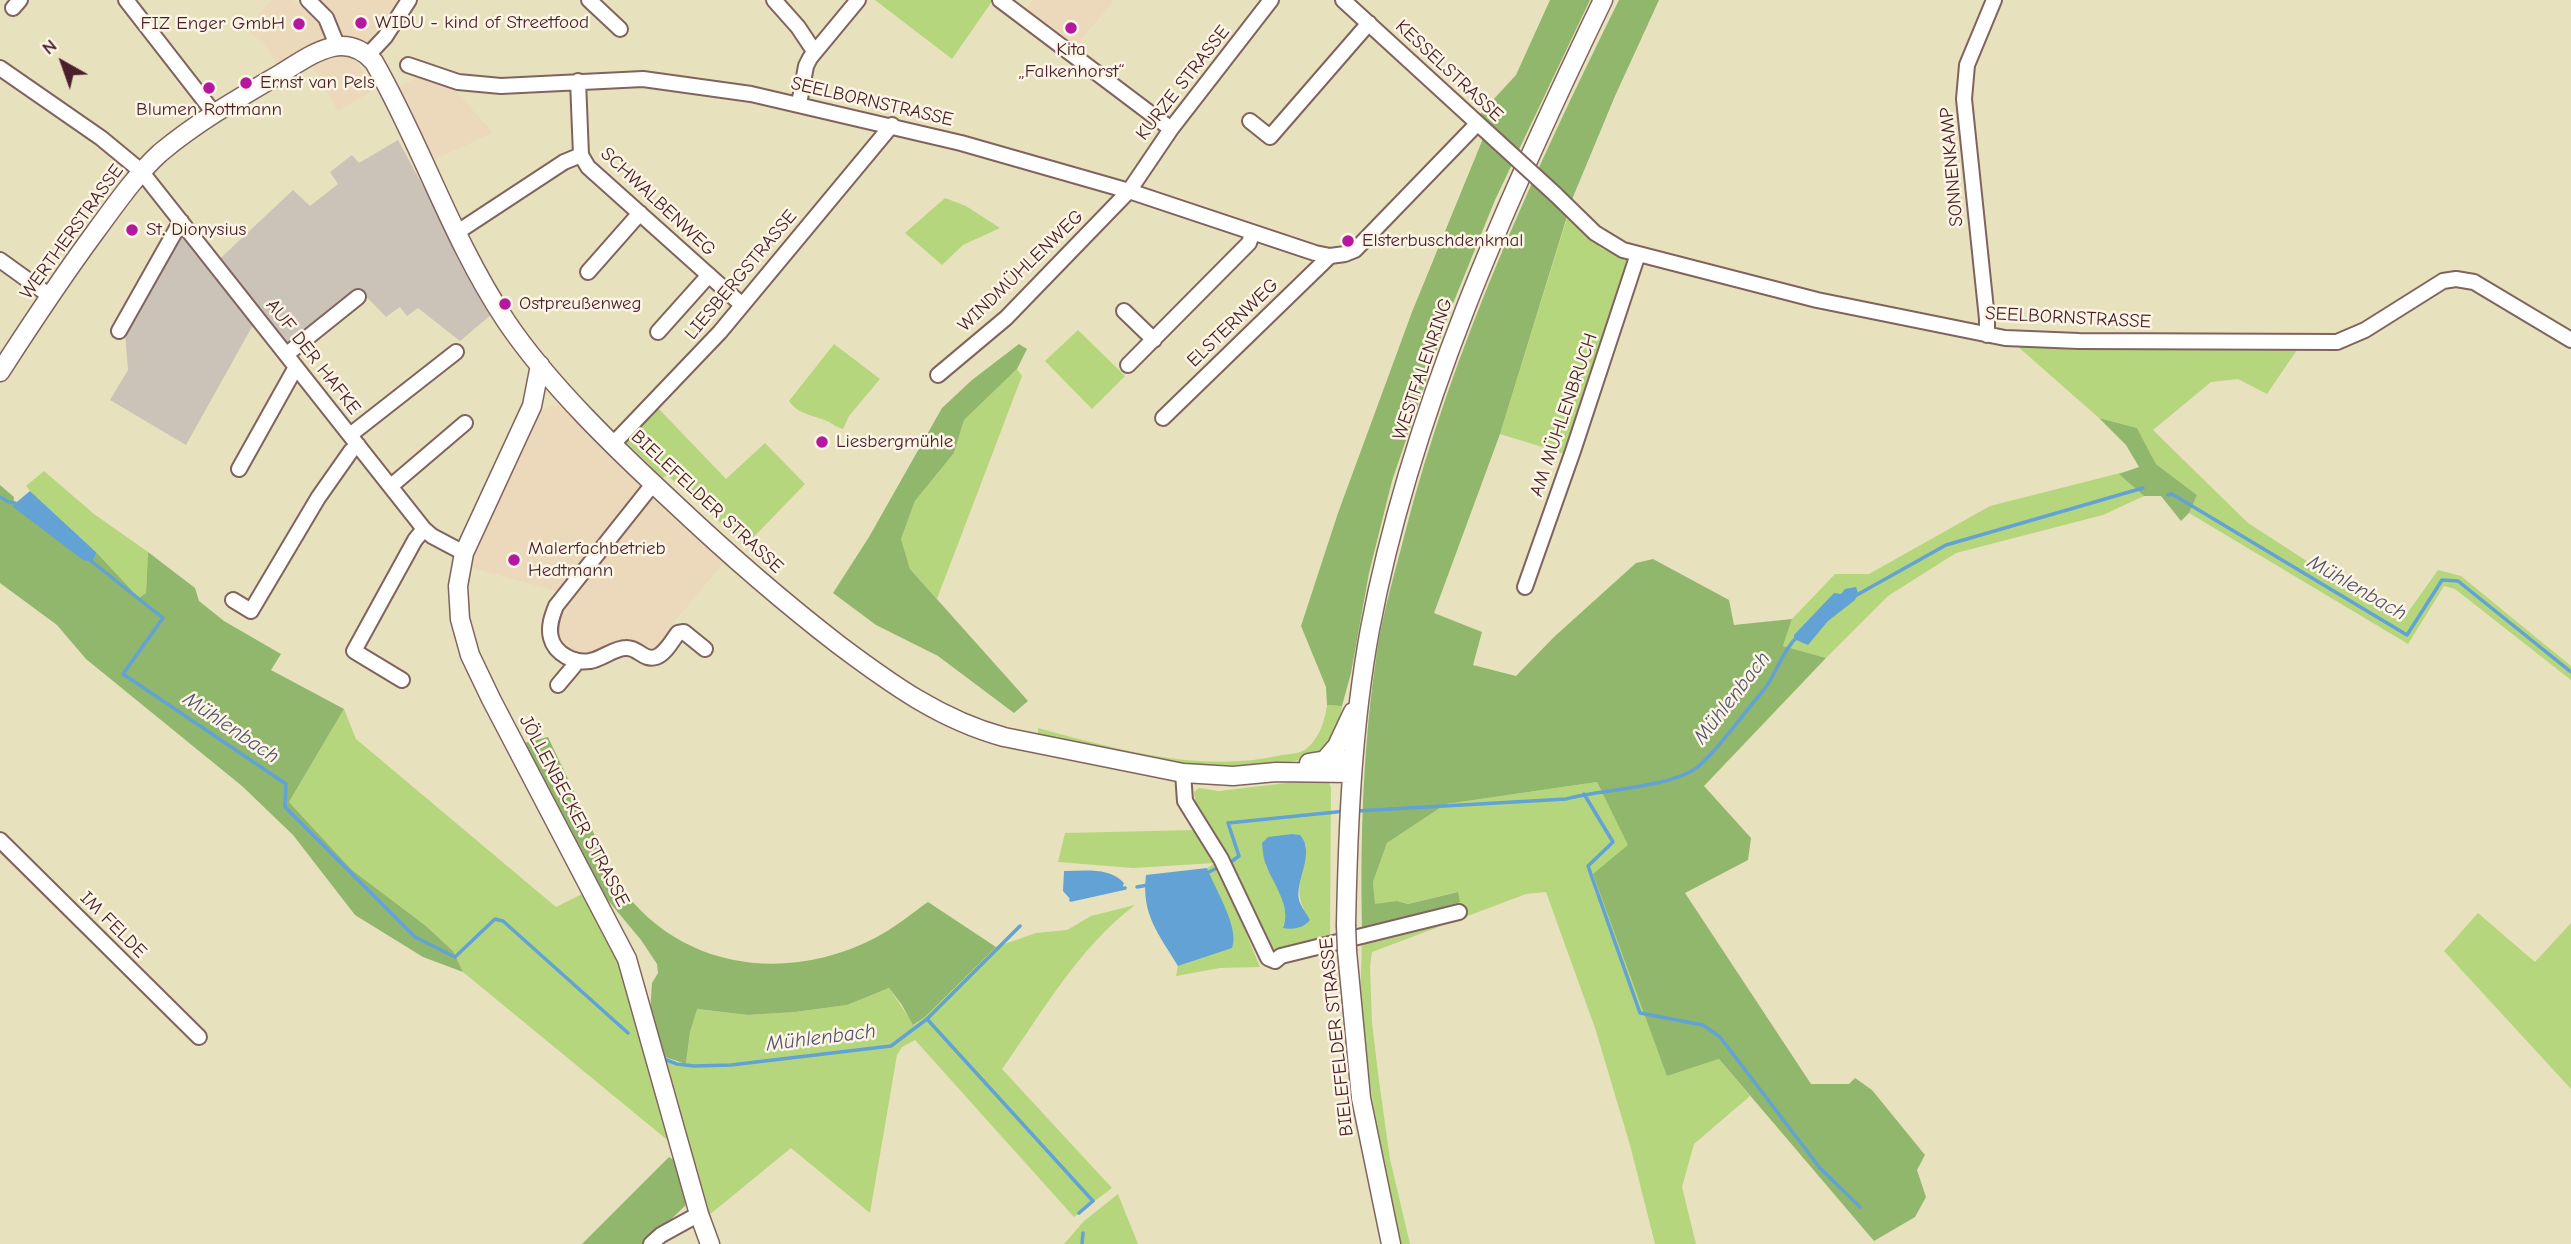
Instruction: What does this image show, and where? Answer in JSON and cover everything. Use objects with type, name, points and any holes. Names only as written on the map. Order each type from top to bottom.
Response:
[{"type":"main road","name":"WESTFALENRING","points":[[1352,766],[1358,703],[1370,629],[1393,530],[1443,370],[1506,212],[1563,82],[1603,0]]},
{"type":"main road","name":"WERTHERSTRASSE","points":[[0,372],[50,296],[141,171],[214,113],[312,55],[337,46]]},
{"type":"main road","points":[[337,46],[355,47],[368,55]]},
{"type":"main road","name":"BIELEFELDER STRASSE","points":[[368,55],[380,73],[456,233],[504,317],[540,365],[653,484],[752,575],[881,677],[947,717],[976,729],[1184,773],[1233,776],[1352,766]]},
{"type":"main road","name":"JÖLLENBECKER STRASSE","points":[[540,365],[532,406],[460,551],[457,586],[460,618],[470,655],[626,958],[699,1214],[710,1244]]},
{"type":"main road","name":"JÖLLENBECKER STRASSE","points":[[532,406],[558,386]]},
{"type":"main road","points":[[1325,760],[1337,746],[1358,703]]},
{"type":"main road","name":"BIELEFELDER STRASSE","points":[[1276,772],[1325,760],[1352,766]]},
{"type":"main road","name":"BIELEFELDER STRASSE","points":[[1352,766],[1347,951],[1361,1098],[1391,1244]]},
{"type":"street","points":[[126,0],[214,113]]},
{"type":"street","points":[[307,0],[326,18],[337,46]]},
{"type":"street","points":[[368,55],[385,37],[409,0]]},
{"type":"street","points":[[589,0],[620,29]]},
{"type":"street","points":[[774,0],[798,27],[814,51]]},
{"type":"street","points":[[799,104],[806,66],[814,51],[858,0]]},
{"type":"street","points":[[1000,0],[1171,129]]},
{"type":"street","name":"KURZE STRASSE","points":[[1129,191],[1171,129],[1271,0]]},
{"type":"street","name":"KESSELSTRASSE","points":[[1343,0],[1497,141]]},
{"type":"street","name":"SONNENKAMP","points":[[1987,335],[1964,99],[1967,65],[1994,0]]},
{"type":"street","points":[[1251,121],[1270,137],[1369,23]]},
{"type":"street","name":"SEELBORNSTRASSE","points":[[408,65],[458,82],[480,85],[643,79],[799,104],[892,125],[1129,191],[1252,234],[1330,256]]},
{"type":"street","name":"AUF DER HAFKE","points":[[0,68],[101,138],[141,171],[424,529],[432,537],[460,551]]},
{"type":"street","points":[[456,233],[564,162],[582,155],[578,81]]},
{"type":"street","points":[[1330,256],[1355,250],[1477,124]]},
{"type":"street","name":"LIESBERGSTRASSE","points":[[613,444],[712,341],[892,125]]},
{"type":"street","name":"SEELBORNSTRASSE","points":[[1497,141],[1603,238],[1623,250],[1817,300],[1987,335],[2079,341],[2337,341],[2365,330],[2443,281],[2456,279],[2474,282],[2571,340]]},
{"type":"street","name":"SCHWALBENWEG","points":[[582,155],[588,167],[741,304]]},
{"type":"street","name":"WINDMÜHLENWEG","points":[[938,375],[1006,318],[1129,191]]},
{"type":"street","points":[[588,272],[640,213]]},
{"type":"street","points":[[119,331],[181,221]]},
{"type":"street","points":[[1128,365],[1249,243],[1252,234]]},
{"type":"street","name":"AM MÜHLENBRUCH","points":[[1525,587],[1639,254]]},
{"type":"street","name":"ELSTERNWEG","points":[[1163,418],[1330,256]]},
{"type":"street","points":[[0,260],[50,296]]},
{"type":"street","points":[[658,332],[709,275]]},
{"type":"street","points":[[287,354],[358,297]]},
{"type":"street","points":[[1124,311],[1154,340]]},
{"type":"street","points":[[233,600],[251,611],[318,498],[351,450],[354,440],[456,352]]},
{"type":"street","points":[[239,469],[296,367]]},
{"type":"street","points":[[391,486],[465,423]]},
{"type":"street","points":[[653,484],[556,606],[550,623],[551,638],[556,648],[575,660],[593,660],[624,647],[646,658],[653,658],[660,655],[678,633],[684,632],[705,649]]},
{"type":"street","points":[[402,680],[354,651],[415,540],[424,529]]},
{"type":"street","points":[[558,685],[574,666],[575,660]]},
{"type":"street","points":[[1184,773],[1185,801],[1221,859],[1268,958],[1275,961],[1281,956],[1459,912]]},
{"type":"street","name":"IM FELDE","points":[[0,840],[199,1037]]},
{"type":"street","points":[[651,1244],[661,1235],[699,1214]]},
{"type":"shaded area","points":[[272,0],[293,0],[300,6],[306,0],[398,0],[374,33],[358,64],[375,89],[338,111],[305,53],[279,68],[266,46],[246,29]]},
{"type":"shaded area","name":"Kita „Falkenhorst“","points":[[1034,0],[1114,0],[1075,47],[1027,9]]},
{"type":"shaded area","points":[[421,76],[454,89],[493,133],[430,161],[396,88]]},
{"type":"shaded area","points":[[398,140],[492,314],[460,341],[418,308],[407,316],[400,307],[386,317],[358,288],[292,345],[285,341],[264,315],[253,325],[186,445],[110,400],[128,370],[125,333],[181,233],[209,269],[293,190],[310,206],[338,184],[330,172],[352,155],[359,163]]},
{"type":"shaded area","points":[[551,406],[564,407],[638,486],[723,563],[671,626],[672,630],[657,651],[574,655],[556,641],[554,631],[563,593],[470,567],[473,554],[540,412]]},
{"type":"green space","points":[[875,0],[993,0],[952,59]]},
{"type":"green space","points":[[1550,0],[1590,0],[1495,200],[1448,316],[1392,481],[1369,573],[1351,673],[1342,706],[1327,705],[1326,687],[1301,626],[1338,513],[1412,312],[1482,141],[1480,114],[1516,75]]},
{"type":"green space","points":[[1619,0],[1659,0],[1573,197],[1500,434],[1434,613],[1482,632],[1473,665],[1516,676],[1554,637],[1636,563],[1653,559],[1729,600],[1734,625],[1792,619],[1783,646],[1826,658],[1704,786],[1751,838],[1748,860],[1685,893],[1811,1084],[1849,1084],[1855,1078],[1872,1090],[1925,1155],[1917,1170],[1926,1197],[1915,1217],[1874,1241],[1719,1059],[1667,1076],[1593,874],[1628,845],[1597,782],[1446,804],[1387,843],[1373,882],[1375,904],[1397,901],[1408,904],[1458,892],[1460,902],[1362,931],[1362,826],[1372,686],[1390,592],[1424,464],[1471,328],[1498,261],[1556,130]]},
{"type":"green space","points":[[945,198],[966,206],[1000,228],[963,245],[942,265],[905,233]]},
{"type":"green space","points":[[1567,218],[1602,249],[1625,256],[1630,262],[1565,454],[1500,434]]},
{"type":"green space","points":[[1078,330],[1125,376],[1092,409],[1045,361]]},
{"type":"green space","points":[[834,344],[880,379],[849,416],[843,429],[802,412],[789,401]]},
{"type":"green space","points":[[1019,344],[1027,349],[1017,369],[964,420],[954,453],[915,501],[901,539],[910,569],[1028,701],[1014,713],[938,656],[876,625],[833,593],[869,537],[942,408],[972,380]]},
{"type":"green space","points":[[2016,345],[2299,347],[2267,394],[2238,379],[2211,382],[2153,430],[2248,523],[2401,622],[2438,570],[2461,576],[2571,666],[2571,680],[2455,589],[2444,586],[2408,644],[2189,513],[2197,495],[2156,464],[2137,428],[2099,418]]},
{"type":"green space","points":[[1017,369],[1022,376],[937,599],[910,569],[901,539],[915,501],[954,453],[964,420]]},
{"type":"green space","points":[[658,408],[726,479],[765,443],[805,484],[746,545],[667,475],[663,478],[625,441]]},
{"type":"green space","points":[[2099,418],[2137,428],[2156,464],[2197,495],[2189,513],[2181,521],[2161,496],[2144,496],[2119,474],[2139,467],[2126,445]]},
{"type":"green space","points":[[2140,468],[2120,474],[2144,496],[2103,515],[1956,553],[1888,596],[1826,658],[1783,646],[1792,619],[1835,574],[1869,574],[1990,506]]},
{"type":"green space","points":[[44,471],[94,514],[148,552],[146,593],[139,598],[97,553],[30,491],[26,486]]},
{"type":"green space","points":[[0,485],[14,497],[13,506],[92,562],[97,553],[139,598],[146,593],[148,552],[195,588],[199,601],[224,621],[281,654],[271,670],[344,709],[289,802],[352,870],[426,926],[453,951],[463,972],[423,957],[355,915],[293,835],[242,786],[86,659],[57,625],[0,583]]},
{"type":"green space","points":[[1327,705],[1342,706],[1337,730],[1328,747],[1310,758],[1262,767],[1230,769],[1165,764],[1038,737],[1038,728],[1159,757],[1221,762],[1251,760],[1303,751],[1320,731]]},
{"type":"green space","points":[[344,709],[356,739],[556,907],[584,893],[624,975],[671,1143],[463,972],[453,951],[426,926],[352,870],[289,802]]},
{"type":"green space","points":[[548,737],[621,887],[651,920],[679,940],[709,953],[742,961],[775,964],[809,961],[842,952],[875,938],[928,902],[996,947],[925,1017],[913,1025],[889,988],[847,1005],[795,1012],[748,1015],[697,1009],[690,1032],[686,1064],[665,1057],[650,1014],[652,983],[658,973],[657,964],[602,893],[524,743]]},
{"type":"green space","points":[[1303,781],[1329,783],[1330,934],[1327,940],[1273,953],[1229,860],[1207,820],[1196,807],[1194,792],[1199,788],[1219,791]],"holes":[[[1306,845],[1300,886],[1304,909],[1283,927],[1284,903],[1265,864]]]},
{"type":"green space","points":[[1597,782],[1629,845],[1667,1076],[1719,1059],[1750,1096],[1694,1144],[1682,1187],[1696,1244],[1655,1244],[1630,1145],[1595,1028],[1546,892],[1526,894],[1372,952],[1372,1023],[1379,1081],[1390,1159],[1410,1244],[1400,1244],[1380,1151],[1371,1089],[1361,995],[1361,931],[1457,892],[1408,904],[1397,901],[1375,905],[1373,882],[1387,843],[1446,804]]},
{"type":"green space","points":[[1195,830],[1217,863],[1260,967],[1220,968],[1176,976],[1178,966],[1231,948],[1207,868],[1215,863],[1133,868],[1058,862],[1065,833]]},
{"type":"green space","points":[[1135,905],[1096,940],[1002,1069],[1112,1188],[1074,1217],[915,1040],[902,1047],[897,1055],[870,1213],[791,1148],[708,1216],[666,1061],[686,1066],[696,1009],[748,1015],[795,1012],[847,1005],[889,988],[914,1025],[996,947],[1036,933],[1067,930],[1091,916]]},
{"type":"green space","points":[[2478,913],[2535,962],[2571,923],[2571,1089],[2444,951]]},
{"type":"green space","points":[[669,1157],[677,1162],[687,1198],[685,1206],[645,1244],[582,1244]]},
{"type":"green space","points":[[1118,1194],[1138,1244],[1064,1244],[1084,1221]]},
{"type":"water","points":[[30,491],[97,553],[92,562],[83,560],[12,506]]},
{"type":"water","points":[[1856,587],[1858,593],[1855,600],[1828,621],[1808,645],[1794,639],[1794,635],[1834,593],[1841,594],[1845,589]]},
{"type":"water","points":[[1300,835],[1306,850],[1299,900],[1310,920],[1301,927],[1291,929],[1283,928],[1283,903],[1265,862],[1262,843],[1268,837]]},
{"type":"water","points":[[1207,868],[1230,919],[1234,940],[1232,948],[1178,966],[1158,934],[1149,913],[1146,902],[1146,875]]},
{"type":"water","points":[[1064,871],[1104,872],[1124,883],[1122,889],[1071,900],[1063,891]]},
{"type":"waterway","name":"Mühlenbach","points":[[1855,596],[1946,545],[2143,488]]},
{"type":"waterway","name":"Mühlenbach","points":[[2168,495],[2172,494],[2407,635],[2442,580],[2458,581],[2571,672]]},
{"type":"waterway","name":"Mühlenbach","points":[[0,497],[15,503]]},
{"type":"waterway","name":"Mühlenbach","points":[[91,561],[163,618],[123,674],[286,784],[285,807],[415,937],[455,957],[495,919],[503,921],[628,1033]]},
{"type":"waterway","name":"Mühlenbach","points":[[1357,811],[1566,799],[1673,779],[1700,765],[1717,748],[1763,691],[1797,637]]},
{"type":"waterway","points":[[1584,794],[1613,842],[1588,866],[1640,1013],[1703,1025],[1720,1037],[1820,1168],[1860,1207]]},
{"type":"waterway","name":"Mühlenbach","points":[[1231,862],[1239,856],[1228,823],[1346,811]]},
{"type":"waterway","name":"Mühlenbach","points":[[1207,873],[1217,868]]},
{"type":"waterway","name":"Mühlenbach","points":[[1137,887],[1148,885]]},
{"type":"waterway","name":"Mühlenbach","points":[[1071,900],[1125,888]]},
{"type":"waterway","name":"Mühlenbach","points":[[664,1059],[694,1066],[731,1065],[891,1046],[927,1019],[1020,926]]},
{"type":"waterway","points":[[927,1019],[1093,1201],[1079,1213]]},
{"type":"waterway","points":[[1082,1244],[1083,1233]]},
{"type":"place","name":"WIDU - kind of Streetfood","points":[[361,23]]},
{"type":"place","name":"FIZ Enger GmbH","points":[[299,24]]},
{"type":"place","name":"Kita „Falkenhorst“","points":[[1071,28]]},
{"type":"place","name":"Ernst van Pels","points":[[246,83]]},
{"type":"place","name":"Blumen Rottmann","points":[[209,88]]},
{"type":"place","name":"St. Dionysius","points":[[132,230]]},
{"type":"place","name":"Elsterbuschdenkmal","points":[[1348,241]]},
{"type":"place","name":"Ostpreußenweg","points":[[505,304]]},
{"type":"place","name":"Liesbergmühle","points":[[822,442]]},
{"type":"place","name":"Malerfachbetrieb Hedtmann","points":[[514,560]]}]
